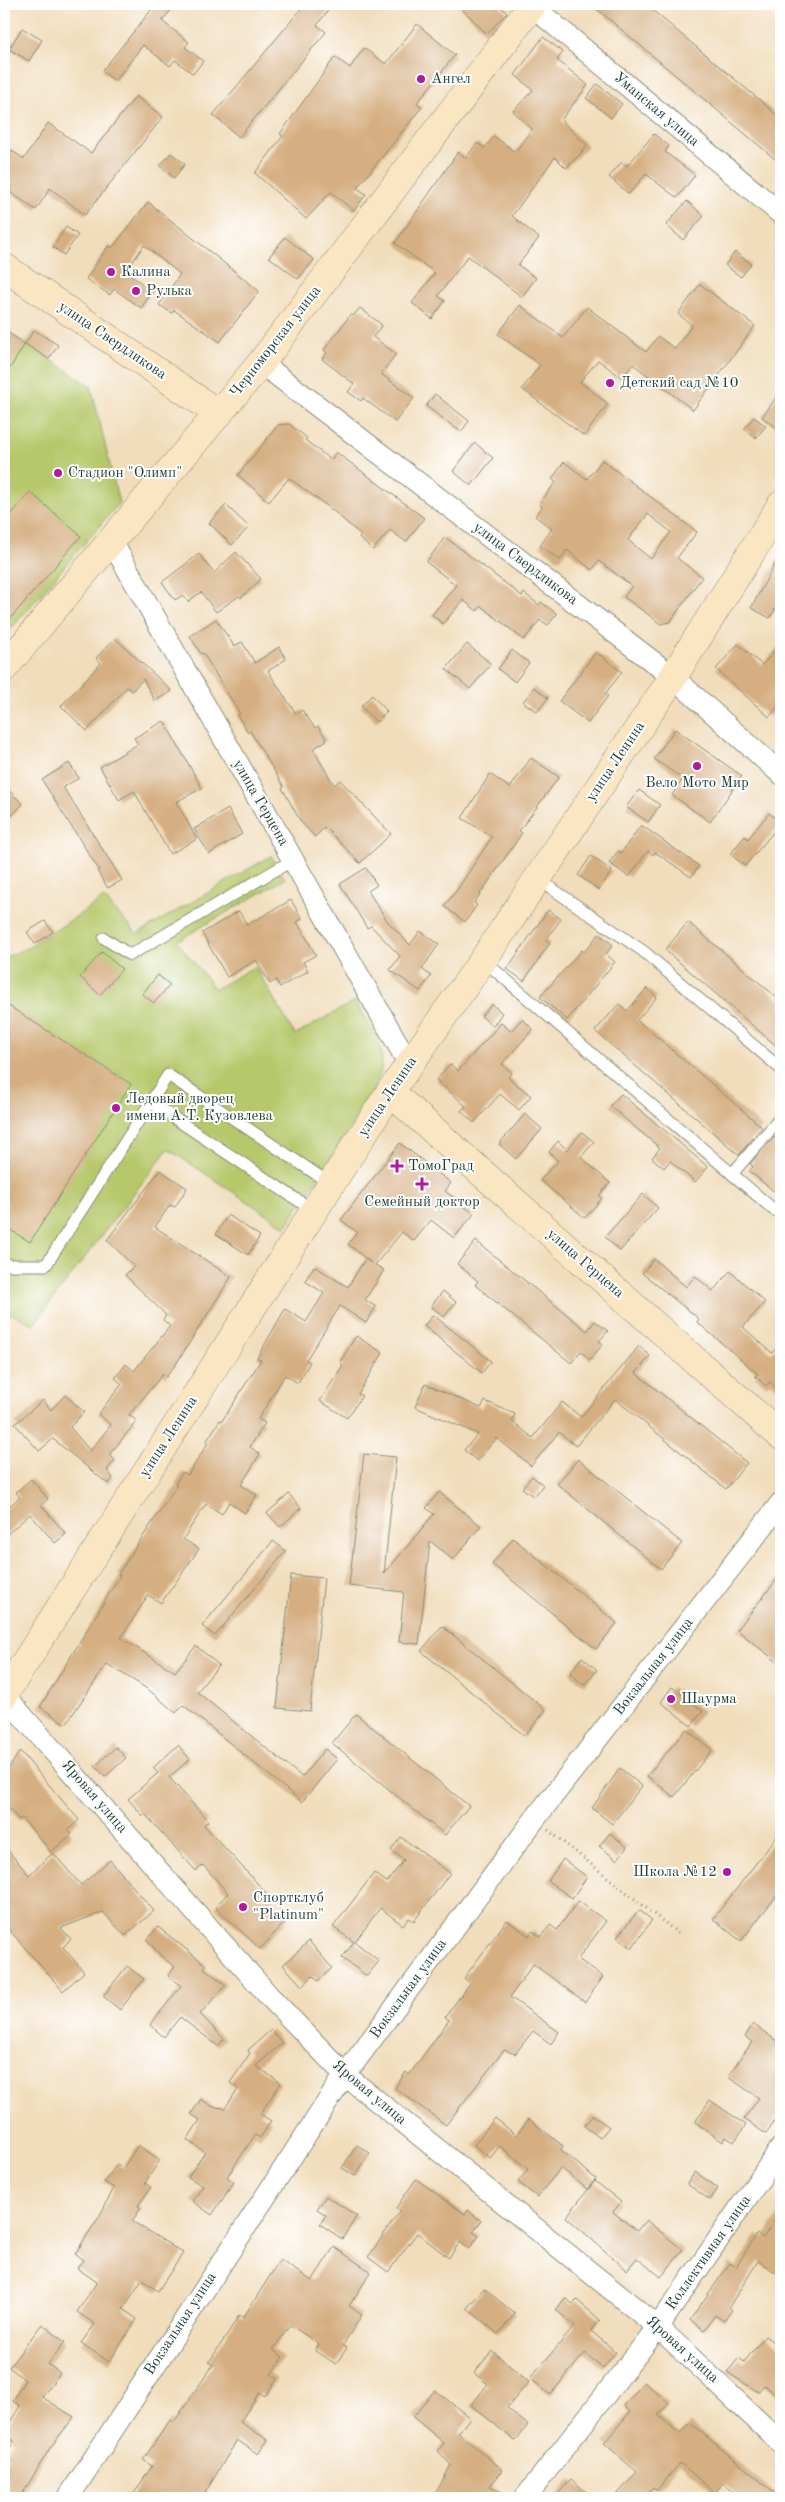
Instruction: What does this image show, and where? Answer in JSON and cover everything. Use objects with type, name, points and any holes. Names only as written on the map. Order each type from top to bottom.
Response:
[{"type":"street","name":"Уманская улица","points":[[533,5],[781,214]]},
{"type":"street","name":"Черноморская улица","points":[[4,668],[220,414],[261,363],[533,5]]},
{"type":"street","name":"улица Свердликова","points":[[4,267],[220,414]]},
{"type":"street","name":"улица Свердликова","points":[[261,363],[673,677],[781,774]]},
{"type":"street","name":"улица Ленина","points":[[6,1686],[390,1092],[538,879],[673,677],[781,505]]},
{"type":"street","name":"улица Герцена","points":[[112,542],[409,1064]]},
{"type":"street","name":"улица Герцена","points":[[390,1092],[781,1436]]},
{"type":"street","name":"Вокзальная улица","points":[[68,2498],[345,2075],[534,1820],[781,1503]]},
{"type":"street","name":"Яровая улица","points":[[6,1686],[269,1996],[345,2075],[658,2327],[781,2443]]},
{"type":"street","name":"Коллективная улица","points":[[525,2498],[658,2327],[781,2148]]},
{"type":"lane","points":[[104,938],[130,955],[292,860]]},
{"type":"lane","points":[[538,879],[643,951],[781,1069]]},
{"type":"lane","points":[[482,960],[774,1210],[781,1204]]},
{"type":"lane","points":[[4,1262],[8,1265],[46,1265],[168,1075],[331,1184]]},
{"type":"lane","points":[[150,1102],[314,1211]]},
{"type":"lane","points":[[732,1174],[781,1117]]},
{"type":"path","points":[[534,1820],[679,1934]]},
{"type":"green space","name":"Стадион \"Олимп\"","points":[[4,330],[91,386],[119,503],[4,637]]},
{"type":"green space","name":"Ледовый дворец имени А.Т. Кузовлева","points":[[271,856],[285,879],[177,941],[215,989],[255,966],[295,1035],[355,1001],[380,1045],[382,1055],[382,1066],[372,1093],[286,1227],[168,1149],[34,1324],[4,1311],[4,958],[35,944],[104,898],[137,934]]},
{"type":"building","points":[[156,4],[176,4],[162,21],[189,42],[185,47],[203,61],[193,74],[175,60],[170,66],[143,45],[115,81],[102,71]]},
{"type":"building","points":[[305,4],[333,4],[317,25],[326,32],[239,137],[213,115]]},
{"type":"building","points":[[457,4],[498,4],[507,13],[487,34]]},
{"type":"building","points":[[591,4],[645,4],[762,102],[781,119],[781,164]]},
{"type":"building","points":[[417,24],[455,55],[417,103],[422,107],[357,188],[366,194],[354,211],[331,192],[306,219],[255,173],[283,136],[280,134],[335,57],[350,68],[364,48],[386,64]]},
{"type":"building","points":[[22,28],[42,40],[29,61],[9,49]]},
{"type":"building","points":[[543,37],[563,52],[557,60],[588,85],[561,120],[588,146],[566,168],[555,157],[512,216],[539,238],[518,265],[536,278],[522,297],[468,256],[438,296],[445,301],[432,319],[412,303],[435,273],[395,243],[458,152],[466,158],[477,143],[485,148],[494,136],[515,152],[532,129],[513,111],[533,90],[515,75]]},
{"type":"building","points":[[597,84],[622,104],[611,118],[586,98]]},
{"type":"building","points":[[136,96],[163,117],[85,215],[50,188],[36,210],[4,188],[4,145],[24,159],[48,123],[91,153]]},
{"type":"building","points":[[654,134],[669,146],[665,152],[695,175],[677,198],[646,174],[629,194],[609,177],[622,162],[627,166]]},
{"type":"building","points":[[171,153],[185,164],[174,178],[160,166]]},
{"type":"building","points":[[687,201],[704,216],[683,240],[666,225]]},
{"type":"building","points":[[148,202],[259,291],[220,342],[174,310],[172,313],[159,305],[180,274],[144,245],[126,272],[153,291],[141,308],[114,289],[110,295],[86,279],[109,245],[112,248]]},
{"type":"building","points":[[66,227],[78,235],[64,255],[53,247]]},
{"type":"building","points":[[285,237],[314,260],[298,279],[269,257]]},
{"type":"building","points":[[735,252],[751,264],[741,277],[725,265]]},
{"type":"building","points":[[700,284],[755,326],[693,410],[633,364],[622,378],[598,360],[580,382],[608,404],[584,436],[522,389],[540,365],[498,334],[520,305],[563,338],[587,307],[646,352],[658,336],[675,349],[692,325],[678,314]]},
{"type":"building","points":[[360,308],[382,325],[373,337],[396,354],[381,374],[414,398],[395,422],[363,398],[361,401],[348,392],[354,384],[322,359],[327,353],[324,350],[351,314],[353,316]]},
{"type":"building","points":[[4,330],[25,344],[4,378]]},
{"type":"building","points":[[34,330],[58,345],[49,359],[25,344]]},
{"type":"building","points":[[781,391],[781,431],[762,417]]},
{"type":"building","points":[[435,394],[469,421],[461,432],[426,406]]},
{"type":"building","points":[[754,417],[766,426],[756,438],[744,429]]},
{"type":"building","points":[[289,424],[307,438],[305,440],[331,460],[336,452],[424,518],[406,542],[390,530],[373,550],[359,538],[361,535],[331,509],[289,478],[269,502],[238,475],[278,425]]},
{"type":"building","points":[[475,443],[493,458],[471,486],[453,471]]},
{"type":"building","points":[[602,460],[697,532],[677,558],[702,577],[670,622],[661,624],[624,597],[632,586],[599,561],[592,570],[567,550],[560,560],[540,546],[552,529],[535,516],[542,507],[539,504],[556,482],[552,479],[564,462],[587,479]],"holes":[[[648,514],[671,532],[651,559],[628,540]]]},
{"type":"building","points":[[30,492],[81,536],[4,626],[4,523]]},
{"type":"building","points":[[226,505],[249,527],[232,545],[209,523]]},
{"type":"building","points":[[445,537],[522,596],[524,593],[539,605],[541,602],[557,614],[548,625],[540,620],[524,640],[481,606],[477,611],[463,600],[443,624],[432,615],[456,585],[426,562]]},
{"type":"building","points":[[236,552],[261,579],[241,598],[239,596],[216,612],[201,592],[188,602],[183,595],[175,600],[162,582],[199,554],[214,573]]},
{"type":"building","points":[[781,553],[781,599],[770,618],[751,608]]},
{"type":"building","points":[[216,619],[234,646],[242,642],[255,663],[279,647],[286,659],[268,671],[296,714],[302,710],[315,728],[318,726],[327,740],[313,749],[334,785],[340,780],[391,834],[360,863],[325,827],[315,837],[301,822],[282,788],[284,787],[250,731],[248,732],[237,715],[240,714],[203,653],[201,654],[190,636]]},
{"type":"building","points":[[115,638],[172,691],[155,701],[143,679],[132,691],[127,687],[87,731],[61,706],[101,663],[96,658]]},
{"type":"building","points":[[467,644],[491,664],[470,689],[446,669]]},
{"type":"building","points":[[738,644],[762,665],[781,644],[781,703],[769,717],[716,669]]},
{"type":"building","points":[[512,650],[529,663],[515,682],[498,669]]},
{"type":"building","points":[[596,652],[622,672],[605,694],[608,696],[588,723],[559,701]]},
{"type":"building","points":[[534,687],[548,698],[537,712],[523,702]]},
{"type":"building","points":[[372,695],[387,711],[376,722],[361,706]]},
{"type":"building","points":[[164,721],[202,788],[176,802],[197,839],[170,854],[134,791],[119,800],[100,767],[138,744],[134,738]]},
{"type":"building","points":[[675,729],[742,776],[710,822],[672,795],[683,779],[654,759]]},
{"type":"building","points":[[531,758],[559,777],[519,831],[522,833],[474,903],[477,905],[465,922],[444,906],[457,890],[492,837],[462,818],[490,774],[510,788]]},
{"type":"building","points":[[69,763],[79,778],[63,787],[122,880],[108,888],[97,871],[99,870],[42,780]]},
{"type":"building","points":[[4,786],[23,804],[4,824]]},
{"type":"building","points":[[639,790],[660,805],[648,822],[626,807]]},
{"type":"building","points":[[228,809],[242,834],[209,854],[194,829]]},
{"type":"building","points":[[769,813],[781,823],[745,866],[730,854],[745,836],[748,839]]},
{"type":"building","points":[[641,825],[699,866],[691,877],[655,852],[653,855],[648,851],[629,877],[609,863],[618,851],[621,853]]},
{"type":"building","points":[[591,856],[612,871],[599,890],[578,875]]},
{"type":"building","points":[[366,868],[377,885],[368,891],[388,922],[410,945],[420,931],[439,944],[422,969],[431,976],[420,991],[390,970],[400,956],[371,926],[367,928],[340,884]]},
{"type":"building","points":[[291,900],[302,919],[297,922],[316,955],[303,962],[308,971],[280,987],[276,980],[270,984],[256,960],[227,977],[202,933],[239,911],[247,925]]},
{"type":"building","points":[[548,910],[561,919],[546,940],[550,943],[524,981],[507,969]]},
{"type":"building","points":[[45,921],[53,932],[35,944],[27,932]]},
{"type":"building","points":[[688,922],[781,1001],[781,1050],[665,950]]},
{"type":"building","points":[[599,934],[613,945],[606,954],[615,962],[567,1020],[540,997]]},
{"type":"building","points":[[102,952],[122,969],[100,995],[80,977]]},
{"type":"building","points":[[158,975],[170,985],[154,1003],[142,994]]},
{"type":"building","points":[[647,988],[657,997],[637,1020],[762,1127],[739,1155],[595,1031],[619,1004],[627,1011]]},
{"type":"building","points":[[4,1003],[131,1084],[30,1242],[4,1226]]},
{"type":"building","points":[[492,1004],[502,1013],[493,1026],[481,1016]]},
{"type":"building","points":[[522,1019],[533,1029],[502,1064],[512,1073],[508,1077],[531,1096],[519,1110],[500,1094],[474,1123],[461,1111],[466,1106],[436,1080],[450,1064],[458,1071],[501,1023],[511,1031]]},
{"type":"building","points":[[621,1094],[708,1167],[695,1182],[670,1161],[664,1168],[652,1158],[660,1148],[610,1106]]},
{"type":"building","points":[[525,1114],[542,1129],[516,1159],[499,1144]]},
{"type":"building","points":[[582,1132],[594,1142],[581,1157],[610,1183],[599,1196],[602,1198],[585,1218],[540,1180],[558,1161],[549,1152],[558,1141],[567,1150]]},
{"type":"building","points":[[774,1137],[781,1143],[781,1197],[749,1171],[753,1167],[750,1164]]},
{"type":"building","points":[[400,1143],[451,1183],[445,1191],[474,1214],[454,1238],[431,1220],[414,1241],[402,1232],[375,1265],[384,1270],[365,1300],[376,1307],[366,1323],[340,1306],[306,1360],[310,1362],[298,1383],[285,1375],[258,1419],[265,1423],[250,1447],[260,1454],[241,1485],[257,1495],[245,1513],[229,1502],[222,1514],[206,1504],[183,1539],[199,1549],[161,1603],[148,1595],[121,1638],[175,1672],[196,1646],[219,1665],[197,1692],[302,1777],[325,1749],[337,1759],[302,1802],[183,1705],[176,1713],[149,1690],[107,1664],[66,1724],[40,1707],[120,1576],[118,1574],[177,1485],[175,1484],[183,1472],[188,1475],[208,1443],[206,1442],[220,1420],[222,1421],[261,1360],[257,1358],[285,1309],[306,1322],[324,1293],[305,1281],[314,1266],[348,1287],[365,1259],[371,1263],[348,1244],[357,1232],[341,1220]]},
{"type":"building","points":[[160,1170],[187,1188],[175,1207],[170,1205],[155,1227],[231,1277],[176,1364],[166,1377],[163,1374],[129,1415],[137,1421],[109,1455],[115,1460],[107,1470],[113,1478],[108,1484],[53,1439],[39,1451],[15,1424],[43,1400],[51,1410],[65,1395],[84,1412],[70,1427],[90,1451],[111,1425],[98,1414],[122,1384],[115,1378],[126,1364],[134,1371],[170,1326],[163,1320],[166,1315],[125,1275],[134,1266],[107,1240]]},
{"type":"building","points":[[643,1194],[658,1208],[620,1251],[605,1237]]},
{"type":"building","points":[[228,1215],[260,1236],[248,1255],[216,1234]]},
{"type":"building","points":[[476,1241],[587,1331],[595,1321],[608,1331],[599,1341],[603,1344],[590,1360],[581,1351],[571,1363],[475,1285],[478,1281],[457,1264]]},
{"type":"building","points":[[654,1259],[686,1287],[695,1276],[713,1291],[730,1271],[765,1302],[743,1327],[772,1353],[781,1343],[781,1392],[770,1382],[766,1386],[755,1376],[758,1374],[697,1322],[699,1319],[642,1273]]},
{"type":"building","points":[[443,1291],[456,1302],[444,1317],[431,1306]]},
{"type":"building","points":[[433,1315],[491,1361],[482,1373],[424,1326]]},
{"type":"building","points":[[356,1336],[383,1353],[358,1394],[362,1396],[347,1418],[320,1401],[343,1365],[340,1362]]},
{"type":"building","points":[[639,1346],[650,1356],[636,1373],[747,1463],[726,1489],[615,1399],[576,1446],[559,1432],[531,1466],[497,1438],[477,1461],[464,1450],[478,1434],[415,1407],[425,1384],[481,1408],[485,1401],[515,1414],[512,1421],[533,1438],[562,1402],[581,1417]]},
{"type":"building","points":[[364,1454],[396,1457],[384,1574],[434,1514],[426,1508],[439,1492],[481,1526],[453,1560],[430,1541],[419,1644],[399,1642],[404,1592],[349,1586]]},
{"type":"building","points":[[578,1459],[682,1543],[661,1569],[557,1484]]},
{"type":"building","points":[[532,1476],[543,1485],[534,1497],[522,1488]]},
{"type":"building","points":[[31,1479],[48,1499],[41,1505],[66,1534],[55,1543],[30,1514],[4,1537],[4,1511],[20,1497],[16,1492]]},
{"type":"building","points":[[289,1494],[301,1508],[280,1527],[267,1513]]},
{"type":"building","points":[[513,1538],[617,1623],[596,1649],[492,1564]]},
{"type":"building","points":[[273,1541],[286,1551],[215,1636],[202,1626]]},
{"type":"building","points":[[781,1574],[781,1665],[737,1630]]},
{"type":"building","points":[[291,1575],[324,1578],[310,1711],[277,1708]]},
{"type":"building","points":[[442,1626],[546,1710],[525,1736],[421,1651]]},
{"type":"building","points":[[582,1657],[597,1670],[584,1685],[570,1673]]},
{"type":"building","points":[[672,1687],[703,1711],[691,1726],[661,1702]]},
{"type":"building","points":[[356,1714],[469,1806],[445,1835],[332,1743]]},
{"type":"building","points":[[686,1729],[712,1750],[674,1797],[647,1776]]},
{"type":"building","points":[[178,1745],[190,1759],[169,1777],[208,1821],[204,1825],[289,1918],[260,1949],[215,1907],[228,1893],[203,1865],[196,1871],[145,1814],[143,1816],[128,1799],[158,1773],[153,1768]]},
{"type":"building","points":[[116,1747],[126,1758],[105,1777],[95,1766]]},
{"type":"building","points":[[20,1751],[79,1820],[68,1830],[72,1834],[51,1852],[22,1818],[19,1820],[4,1803],[4,1776]]},
{"type":"building","points":[[620,1768],[642,1786],[612,1824],[592,1808]]},
{"type":"building","points":[[781,1831],[781,1890],[741,1941],[713,1919]]},
{"type":"building","points":[[610,1833],[627,1847],[617,1860],[599,1846]]},
{"type":"building","points":[[401,1837],[450,1873],[414,1921],[409,1918],[403,1925],[380,1908],[355,1942],[379,1961],[367,1976],[342,1958],[354,1942],[333,1927],[374,1873],[387,1882],[404,1860],[391,1850]]},
{"type":"building","points":[[4,1846],[29,1875],[53,1853],[81,1885],[110,1860],[154,1911],[125,1936],[103,1912],[61,1928],[71,1939],[63,1947],[84,1972],[63,1991],[4,1924]]},
{"type":"building","points":[[563,1859],[587,1877],[572,1898],[548,1881]]},
{"type":"building","points":[[578,1901],[606,1921],[578,1959],[603,1977],[585,2002],[533,1964],[510,1997],[559,2032],[551,2044],[533,2031],[515,2054],[504,2050],[446,2125],[395,2088],[406,2072],[409,2075],[449,2020],[445,2017],[470,1983],[464,1978],[507,1920],[529,1936],[532,1931],[541,1937],[550,1925],[557,1930]]},
{"type":"building","points":[[639,1910],[652,1920],[632,1948],[617,1937]]},
{"type":"building","points":[[158,1927],[206,1965],[204,1968],[226,1985],[200,2014],[224,2039],[218,2046],[180,2017],[164,2037],[150,2025],[181,1986],[168,1976],[175,1967],[161,1956],[147,1940]]},
{"type":"building","points":[[309,1941],[332,1968],[318,1981],[313,1976],[302,1986],[283,1965]]},
{"type":"building","points":[[127,1966],[144,1979],[120,2010],[103,1996]]},
{"type":"building","points":[[753,2024],[781,2044],[781,2112],[766,2134],[744,2119],[759,2098],[728,2077],[752,2042],[745,2037]]},
{"type":"building","points":[[271,2030],[282,2043],[256,2066],[281,2083],[260,2114],[271,2121],[260,2138],[255,2135],[227,2177],[234,2182],[212,2215],[192,2201],[203,2186],[188,2177],[205,2152],[187,2140],[200,2120],[191,2114],[201,2099],[213,2107],[225,2108],[238,2089],[230,2083],[250,2053],[248,2050]]},
{"type":"building","points":[[710,2100],[746,2125],[734,2142],[726,2137],[723,2142],[695,2122]]},
{"type":"building","points":[[593,2115],[609,2127],[600,2138],[584,2126]]},
{"type":"building","points":[[495,2118],[516,2135],[529,2119],[563,2146],[561,2150],[596,2179],[587,2189],[561,2168],[537,2197],[518,2182],[528,2169],[500,2146],[490,2158],[474,2145]]},
{"type":"building","points":[[138,2145],[160,2160],[145,2183],[151,2187],[138,2206],[141,2208],[132,2221],[183,2253],[158,2291],[142,2280],[123,2309],[137,2319],[109,2362],[81,2343],[95,2324],[77,2312],[97,2282],[77,2268],[83,2260],[75,2254],[99,2217],[114,2188],[104,2182],[117,2164],[123,2168]]},
{"type":"building","points":[[357,2145],[370,2153],[355,2176],[342,2168]]},
{"type":"building","points":[[695,2172],[718,2188],[710,2200],[687,2184]]},
{"type":"building","points":[[416,2179],[465,2214],[468,2210],[481,2221],[473,2232],[479,2236],[469,2249],[460,2242],[449,2258],[417,2233],[388,2272],[368,2257],[400,2211],[396,2208]]},
{"type":"building","points":[[595,2181],[621,2202],[613,2212],[637,2231],[646,2220],[683,2250],[661,2277],[637,2258],[627,2270],[566,2217]]},
{"type":"building","points":[[326,2196],[357,2216],[342,2239],[320,2224],[326,2215],[317,2209]]},
{"type":"building","points":[[781,2210],[781,2276],[758,2261],[729,2307],[732,2310],[724,2321],[715,2315],[704,2330],[690,2320],[730,2263],[736,2267],[757,2234],[763,2238]]},
{"type":"building","points":[[334,2247],[371,2272],[349,2306],[362,2315],[343,2345],[347,2348],[336,2364],[315,2351],[319,2344],[290,2325],[273,2350],[283,2357],[271,2374],[277,2379],[265,2396],[259,2393],[240,2422],[268,2440],[258,2454],[237,2440],[202,2498],[131,2498],[152,2466],[143,2460],[170,2420],[174,2422],[213,2365],[209,2362],[239,2315],[243,2318],[280,2260],[312,2281]]},
{"type":"building","points":[[484,2288],[515,2314],[498,2334],[467,2308]]},
{"type":"building","points":[[565,2298],[573,2304],[577,2300],[600,2320],[591,2331],[616,2352],[603,2368],[585,2353],[550,2395],[530,2378],[575,2326],[556,2310]]},
{"type":"building","points":[[42,2324],[65,2342],[48,2364],[60,2373],[42,2397],[74,2417],[50,2448],[20,2498],[4,2498],[4,2465],[9,2456],[6,2454],[14,2441],[4,2432],[20,2406],[13,2401],[25,2380],[9,2367]]},
{"type":"building","points":[[765,2336],[781,2348],[781,2399],[764,2385],[758,2392],[727,2372],[739,2358],[744,2362]]},
{"type":"building","points":[[492,2351],[529,2382],[507,2408],[528,2425],[515,2441],[471,2405],[488,2384],[474,2373]]},
{"type":"building","points":[[644,2382],[669,2403],[658,2415],[680,2434],[690,2423],[781,2498],[741,2498],[723,2483],[715,2493],[680,2463],[657,2490],[653,2487],[643,2498],[614,2498],[637,2472],[604,2443],[630,2412],[624,2406]]},
{"type":"building","points":[[435,2390],[470,2418],[458,2433],[503,2470],[490,2486],[513,2498],[433,2498],[451,2465],[438,2451],[444,2443],[413,2417]]},
{"type":"building","points":[[571,2479],[593,2498],[554,2498]]},
{"type":"place","name":"Ангел","points":[[421,79]]},
{"type":"place","name":"Калина","points":[[111,272]]},
{"type":"place","name":"Рулька","points":[[136,291]]},
{"type":"place","name":"Детский сад №10","points":[[610,383]]},
{"type":"place","name":"Стадион \"Олимп\"","points":[[58,473]]},
{"type":"place","name":"Вело Мото Мир","points":[[697,766]]},
{"type":"place","name":"Ледовый дворец имени А.Т. Кузовлева","points":[[116,1108]]},
{"type":"place","name":"ТомоГрад","points":[[397,1166]]},
{"type":"place","name":"Семейный доктор","points":[[422,1184]]},
{"type":"place","name":"Шаурма","points":[[671,1699]]},
{"type":"place","name":"Школа №12","points":[[727,1872]]},
{"type":"place","name":"Спортклуб \"Platinum\"","points":[[243,1907]]}]
